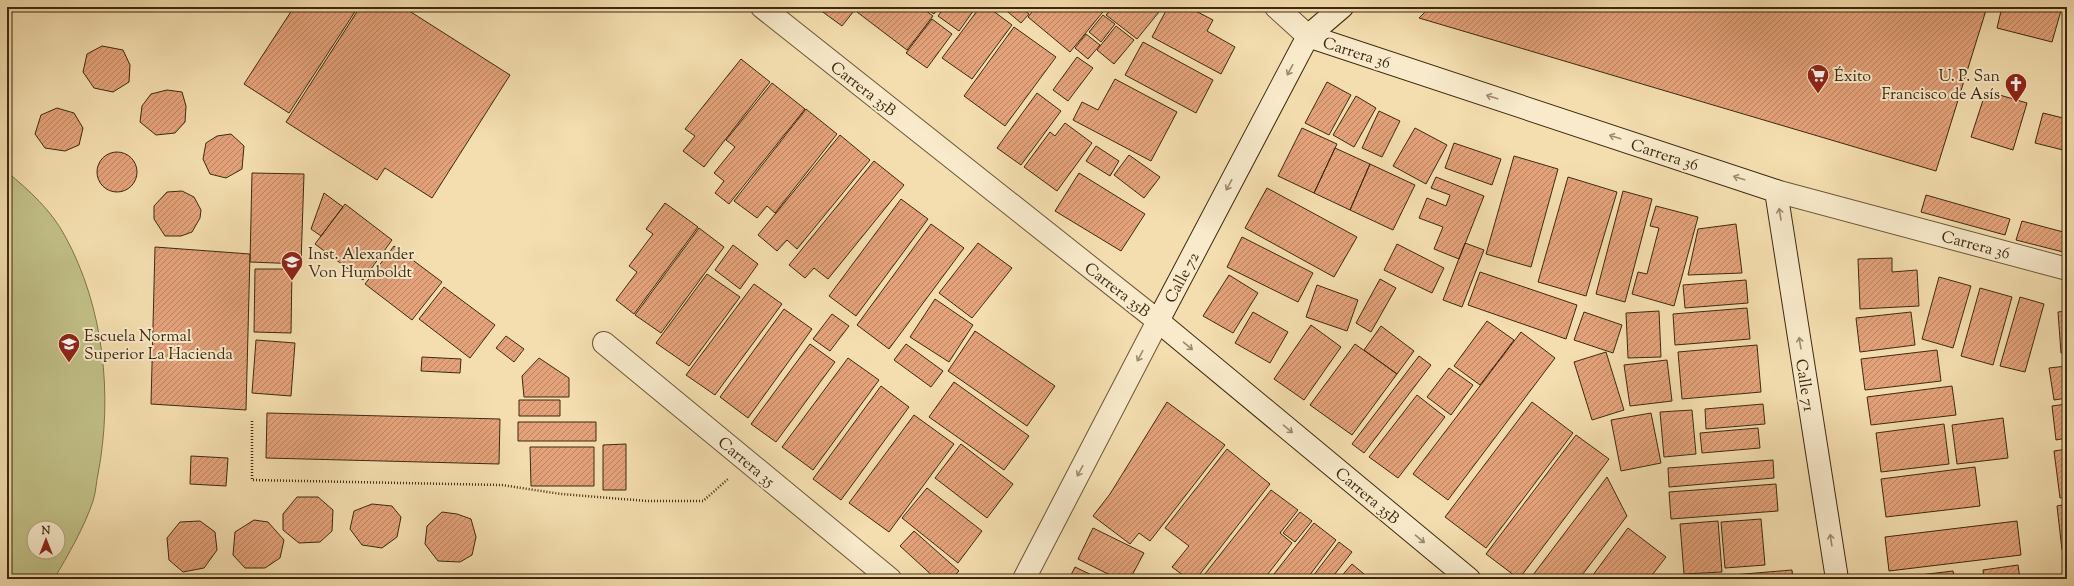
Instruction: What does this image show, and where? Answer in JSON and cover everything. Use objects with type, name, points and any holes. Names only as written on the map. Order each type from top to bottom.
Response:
[{"type":"main road","name":"Carrera 35B","points":[[762,7],[1158,321],[1469,579]]},
{"type":"main road","name":"Carrera 36","points":[[1276,7],[1308,36],[1776,190],[2067,269]]},
{"type":"main road","name":"Calle 72","points":[[1024,579],[1308,36],[1342,7]]},
{"type":"main road","name":"Calle 71","points":[[1776,190],[1837,579]]},
{"type":"main road","name":"Carrera 35","points":[[604,343],[890,579]]},
{"type":"path","points":[[252,421],[252,480],[502,484],[561,494],[647,501],[703,501],[720,487],[747,460]]},
{"type":"shaded area","points":[[7,172],[47,209],[65,236],[78,263],[89,292],[97,322],[102,352],[105,414],[95,491],[89,511],[66,558],[66,520],[26,520],[26,560],[65,560],[54,579],[7,579]]},
{"type":"building","points":[[294,7],[358,7],[289,113],[244,84]]},
{"type":"building","points":[[360,7],[403,7],[510,75],[432,198],[385,168],[377,180],[286,122]]},
{"type":"building","points":[[816,7],[857,7],[842,26]]},
{"type":"building","points":[[861,7],[921,7],[933,16],[907,50],[857,12]]},
{"type":"building","points":[[924,7],[939,7],[934,14]]},
{"type":"building","points":[[945,7],[976,7],[959,31],[938,16]]},
{"type":"building","points":[[980,7],[988,7],[1012,25],[972,79],[942,58]]},
{"type":"building","points":[[1002,7],[1020,7],[1029,14],[1021,23]]},
{"type":"building","points":[[1036,7],[1107,7],[1070,52],[1028,17]]},
{"type":"building","points":[[1113,7],[1163,7],[1137,39],[1106,15]]},
{"type":"building","points":[[1168,7],[1188,7],[1213,20],[1207,31],[1235,47],[1221,74],[1152,37]]},
{"type":"building","name":"Éxito","points":[[1430,7],[1987,7],[1936,171],[1419,18]]},
{"type":"building","points":[[2002,7],[2062,7],[2052,42],[1997,28]]},
{"type":"building","points":[[1103,15],[1115,24],[1101,42],[1089,32]]},
{"type":"building","points":[[932,19],[952,34],[927,68],[906,53]]},
{"type":"building","points":[[1116,26],[1134,40],[1114,64],[1097,50]]},
{"type":"building","points":[[1014,27],[1056,57],[1005,126],[964,96]]},
{"type":"building","points":[[1086,34],[1100,45],[1088,59],[1075,48]]},
{"type":"building","points":[[1143,42],[1213,80],[1196,113],[1125,75]]},
{"type":"building","points":[[102,46],[123,50],[130,65],[129,82],[113,92],[94,88],[83,72],[87,54]]},
{"type":"building","points":[[1077,57],[1093,68],[1068,101],[1053,90]]},
{"type":"building","points":[[741,59],[770,82],[704,167],[683,151],[695,136],[685,129]]},
{"type":"building","points":[[1115,79],[1177,112],[1151,161],[1073,120],[1082,102],[1098,110]]},
{"type":"building","points":[[1327,82],[1351,95],[1329,135],[1305,123]]},
{"type":"building","points":[[772,83],[805,109],[729,204],[715,193],[724,181],[714,173],[735,147],[726,140]]},
{"type":"building","points":[[167,90],[182,92],[186,106],[185,122],[175,133],[156,135],[140,122],[142,106],[151,94]]},
{"type":"building","points":[[1986,91],[2027,103],[2013,150],[1971,137]]},
{"type":"building","points":[[1037,93],[1061,111],[1021,165],[997,148]]},
{"type":"building","points":[[1356,96],[1376,108],[1354,147],[1333,135]]},
{"type":"building","points":[[57,108],[74,113],[83,128],[79,145],[65,151],[45,148],[35,134],[41,115]]},
{"type":"building","points":[[806,109],[837,134],[775,213],[767,206],[757,218],[734,201]]},
{"type":"building","points":[[1379,111],[1400,121],[1382,157],[1362,148]]},
{"type":"building","points":[[2043,113],[2067,119],[2067,151],[2035,143]]},
{"type":"building","points":[[1065,123],[1092,143],[1057,191],[1024,167],[1050,132],[1055,136]]},
{"type":"building","points":[[1302,128],[1337,144],[1314,193],[1278,176]]},
{"type":"building","points":[[1415,128],[1447,145],[1426,184],[1393,166]]},
{"type":"building","points":[[231,134],[244,146],[242,169],[226,178],[210,174],[203,159],[206,143],[217,136]]},
{"type":"building","points":[[840,135],[870,160],[797,249],[787,240],[777,251],[758,235]]},
{"type":"building","points":[[1454,143],[1501,159],[1492,185],[1445,168]]},
{"type":"building","points":[[1096,146],[1119,161],[1110,176],[1086,161]]},
{"type":"building","points":[[1335,148],[1370,164],[1350,210],[1314,193]]},
{"type":"building","points":[[121,152],[128,155],[134,161],[137,172],[136,180],[128,189],[121,192],[113,192],[106,189],[98,180],[97,168],[100,161],[109,153]]},
{"type":"building","points":[[1129,155],[1160,177],[1144,198],[1114,175]]},
{"type":"building","points":[[1514,156],[1558,169],[1531,267],[1486,254]]},
{"type":"building","points":[[874,161],[904,185],[828,279],[814,268],[805,278],[789,265]]},
{"type":"building","points":[[1370,164],[1415,185],[1393,230],[1350,210]]},
{"type":"building","points":[[252,173],[304,174],[301,264],[250,262]]},
{"type":"building","points":[[1079,173],[1145,214],[1121,251],[1055,211]]},
{"type":"building","points":[[1436,177],[1484,196],[1459,259],[1434,249],[1443,227],[1419,218],[1427,198],[1446,206],[1450,195],[1431,188]]},
{"type":"building","points":[[1568,177],[1617,192],[1586,296],[1538,282]]},
{"type":"building","points":[[1267,188],[1357,237],[1334,277],[1245,228]]},
{"type":"building","points":[[182,191],[194,197],[201,210],[200,218],[192,232],[181,236],[165,236],[154,219],[154,206],[167,192]]},
{"type":"building","points":[[1623,191],[1652,199],[1625,302],[1596,294]]},
{"type":"building","points":[[324,193],[343,207],[321,236],[311,229]]},
{"type":"building","points":[[1926,195],[2010,219],[2005,235],[1921,212]]},
{"type":"building","points":[[901,199],[928,219],[856,316],[829,296]]},
{"type":"building","points":[[665,203],[698,227],[634,314],[616,300],[637,272],[629,266],[653,234],[646,229]]},
{"type":"building","points":[[345,204],[392,240],[363,280],[315,244]]},
{"type":"building","points":[[1656,206],[1698,217],[1674,306],[1632,294],[1638,272],[1647,274],[1659,228],[1650,226]]},
{"type":"building","points":[[2022,221],[2067,233],[2067,253],[2016,240]]},
{"type":"building","points":[[931,224],[964,248],[889,349],[857,325]]},
{"type":"building","points":[[1736,224],[1742,273],[1688,275],[1698,229]]},
{"type":"building","points":[[699,228],[724,247],[661,333],[635,315]]},
{"type":"building","points":[[1242,237],[1313,273],[1298,302],[1227,267]]},
{"type":"building","points":[[978,243],[1012,268],[972,318],[939,293]]},
{"type":"building","points":[[1465,243],[1484,250],[1462,307],[1443,300]]},
{"type":"building","points":[[1397,244],[1444,268],[1432,293],[1384,270]]},
{"type":"building","points":[[733,245],[758,264],[740,289],[715,270]]},
{"type":"building","points":[[394,246],[442,282],[412,320],[365,284]]},
{"type":"building","points":[[155,247],[250,254],[246,410],[151,404]]},
{"type":"building","points":[[1892,258],[1892,272],[1917,270],[1919,306],[1860,309],[1858,259]]},
{"type":"building","points":[[255,269],[292,269],[291,333],[254,332]]},
{"type":"building","points":[[1480,272],[1577,305],[1566,339],[1468,305]]},
{"type":"building","points":[[707,274],[740,297],[689,366],[656,343]]},
{"type":"building","points":[[1229,275],[1258,293],[1233,333],[1203,316]]},
{"type":"building","points":[[1939,277],[1971,286],[1953,348],[1922,339]]},
{"type":"building","points":[[1380,279],[1396,288],[1371,332],[1356,323]]},
{"type":"building","points":[[1746,280],[1748,303],[1685,308],[1683,285]]},
{"type":"building","points":[[754,284],[782,304],[715,395],[686,375]]},
{"type":"building","points":[[1317,285],[1358,300],[1347,331],[1306,317]]},
{"type":"building","points":[[444,287],[495,325],[470,358],[419,319]]},
{"type":"building","points":[[1980,288],[2012,297],[1993,365],[1961,356]]},
{"type":"building","points":[[2020,297],[2044,304],[2025,372],[2000,366]]},
{"type":"building","points":[[935,299],[973,325],[949,362],[910,337]]},
{"type":"building","points":[[1747,308],[1750,339],[1675,345],[1673,314]]},
{"type":"building","points":[[784,309],[812,329],[748,418],[720,397]]},
{"type":"building","points":[[1659,311],[1661,357],[1628,358],[1626,313]]},
{"type":"building","points":[[2067,311],[2067,353],[2061,353],[2058,312]]},
{"type":"building","points":[[1253,312],[1288,332],[1270,363],[1235,343]]},
{"type":"building","points":[[1584,312],[1622,325],[1613,353],[1574,340]]},
{"type":"building","points":[[1911,312],[1915,345],[1860,352],[1856,318]]},
{"type":"building","points":[[832,314],[849,326],[830,351],[813,339]]},
{"type":"building","points":[[1487,321],[1514,340],[1480,385],[1454,366]]},
{"type":"building","points":[[1311,325],[1341,347],[1304,400],[1274,379]]},
{"type":"building","points":[[1381,326],[1414,351],[1397,374],[1364,350]]},
{"type":"building","points":[[975,331],[1055,386],[1027,426],[948,371]]},
{"type":"building","points":[[1521,332],[1555,358],[1448,500],[1413,474]]},
{"type":"building","points":[[506,336],[524,349],[514,362],[496,348]]},
{"type":"building","points":[[256,340],[295,343],[291,396],[252,393]]},
{"type":"building","points":[[810,344],[835,362],[776,442],[751,424]]},
{"type":"building","points":[[906,344],[943,371],[931,387],[894,360]]},
{"type":"building","points":[[1355,344],[1397,374],[1352,435],[1310,405]]},
{"type":"building","points":[[1757,345],[1761,392],[1682,399],[1678,352]]},
{"type":"building","points":[[1937,350],[1941,381],[1865,390],[1861,359]]},
{"type":"building","points":[[1606,352],[1624,410],[1592,420],[1574,362]]},
{"type":"building","points":[[1419,356],[1431,365],[1364,453],[1352,444]]},
{"type":"building","points":[[422,357],[461,359],[460,373],[421,371]]},
{"type":"building","points":[[539,358],[569,378],[569,397],[524,397],[522,376]]},
{"type":"building","points":[[848,358],[879,380],[813,470],[782,447]]},
{"type":"building","points":[[1667,360],[1672,401],[1630,406],[1624,365]]},
{"type":"building","points":[[2067,366],[2067,398],[2054,400],[2049,368]]},
{"type":"building","points":[[1449,368],[1473,385],[1451,415],[1427,397]]},
{"type":"building","points":[[954,382],[1029,436],[1004,470],[929,417]]},
{"type":"building","points":[[881,386],[909,407],[841,500],[813,479]]},
{"type":"building","points":[[1952,386],[1956,415],[1871,425],[1867,397]]},
{"type":"building","points":[[1417,395],[1445,417],[1398,478],[1369,457]]},
{"type":"building","points":[[519,400],[560,400],[560,416],[519,416]]},
{"type":"building","points":[[1167,402],[1225,445],[1150,541],[1139,533],[1130,544],[1093,516],[1110,494]]},
{"type":"building","points":[[1532,402],[1573,433],[1486,548],[1445,517]]},
{"type":"building","points":[[1763,404],[1765,424],[1706,429],[1705,409]]},
{"type":"building","points":[[2067,404],[2067,438],[2056,440],[2052,406]]},
{"type":"building","points":[[1692,410],[1696,454],[1664,457],[1660,412]]},
{"type":"building","points":[[267,413],[500,419],[499,464],[266,458]]},
{"type":"building","points":[[1651,413],[1661,463],[1621,471],[1611,420]]},
{"type":"building","points":[[914,415],[954,444],[889,532],[849,503]]},
{"type":"building","points":[[2003,418],[2008,458],[1957,464],[1952,425]]},
{"type":"building","points":[[518,422],[596,422],[596,441],[518,441]]},
{"type":"building","points":[[1944,424],[1949,464],[1881,472],[1876,433]]},
{"type":"building","points":[[1758,428],[1760,448],[1702,453],[1700,433]]},
{"type":"building","points":[[1576,435],[1609,459],[1519,579],[1486,554]]},
{"type":"building","points":[[626,444],[626,490],[603,490],[603,445]]},
{"type":"building","points":[[961,444],[1013,484],[987,518],[935,478]]},
{"type":"building","points":[[530,447],[594,447],[594,486],[531,486]]},
{"type":"building","points":[[1227,449],[1270,484],[1196,579],[1188,579],[1172,567],[1189,546],[1165,528]]},
{"type":"building","points":[[2067,449],[2067,497],[2060,498],[2054,451]]},
{"type":"building","points":[[191,456],[228,458],[226,486],[190,484]]},
{"type":"building","points":[[1773,460],[1774,478],[1669,487],[1668,468]]},
{"type":"building","points":[[1975,467],[1980,506],[1886,517],[1881,479]]},
{"type":"building","points":[[1607,477],[1627,516],[1579,579],[1530,579]]},
{"type":"building","points":[[1776,484],[1778,511],[1671,519],[1669,492]]},
{"type":"building","points":[[927,488],[982,531],[958,563],[902,518]]},
{"type":"building","points":[[1271,490],[1298,510],[1280,533],[1292,543],[1264,579],[1201,579]]},
{"type":"building","points":[[297,497],[318,497],[333,510],[332,531],[320,542],[299,543],[283,530],[283,514]]},
{"type":"building","points":[[372,504],[392,506],[401,517],[397,537],[382,548],[362,545],[350,529],[354,511]]},
{"type":"building","points":[[2067,504],[2067,550],[2062,550],[2057,506]]},
{"type":"building","points":[[442,512],[457,514],[471,519],[476,537],[472,555],[460,562],[438,561],[425,544],[427,526]]},
{"type":"building","points":[[1300,512],[1312,521],[1295,542],[1283,533]]},
{"type":"building","points":[[1761,519],[1765,565],[1725,568],[1721,522]]},
{"type":"building","points":[[254,520],[268,522],[284,540],[280,558],[265,568],[245,568],[233,555],[235,532]]},
{"type":"building","points":[[200,521],[215,532],[217,550],[204,568],[183,572],[169,560],[167,538],[180,522]]},
{"type":"building","points":[[1718,521],[1722,572],[1684,574],[1680,524]]},
{"type":"building","points":[[2017,521],[2021,555],[1889,571],[1885,537]]},
{"type":"building","points":[[1314,523],[1336,540],[1309,576],[1313,579],[1270,579]]},
{"type":"building","points":[[1093,528],[1144,553],[1130,579],[1118,579],[1078,559]]},
{"type":"building","points":[[1628,528],[1666,557],[1649,579],[1590,579]]},
{"type":"building","points":[[914,531],[959,571],[951,579],[936,579],[900,546]]},
{"type":"building","points":[[1339,542],[1352,552],[1331,579],[1317,579],[1313,576]]},
{"type":"building","points":[[1352,564],[1370,579],[1339,579]]},
{"type":"building","points":[[2018,565],[2020,579],[1984,579],[1983,570]]},
{"type":"building","points":[[1075,567],[1100,579],[1069,579]]},
{"type":"building","points":[[1792,570],[1793,579],[1720,579],[1720,576]]},
{"type":"building","points":[[1953,571],[1955,579],[1894,579],[1894,578]]},
{"type":"building","points":[[486,575],[507,578],[508,579],[481,579]]},
{"type":"place","name":"Éxito","points":[[1818,94]]},
{"type":"place","name":"U. P. San Francisco de Asís","points":[[2016,104]]},
{"type":"place","name":"Inst. Alexander Von Humboldt","points":[[292,282]]},
{"type":"place","name":"Escuela Normal Superior La Hacienda","points":[[69,364]]}]
